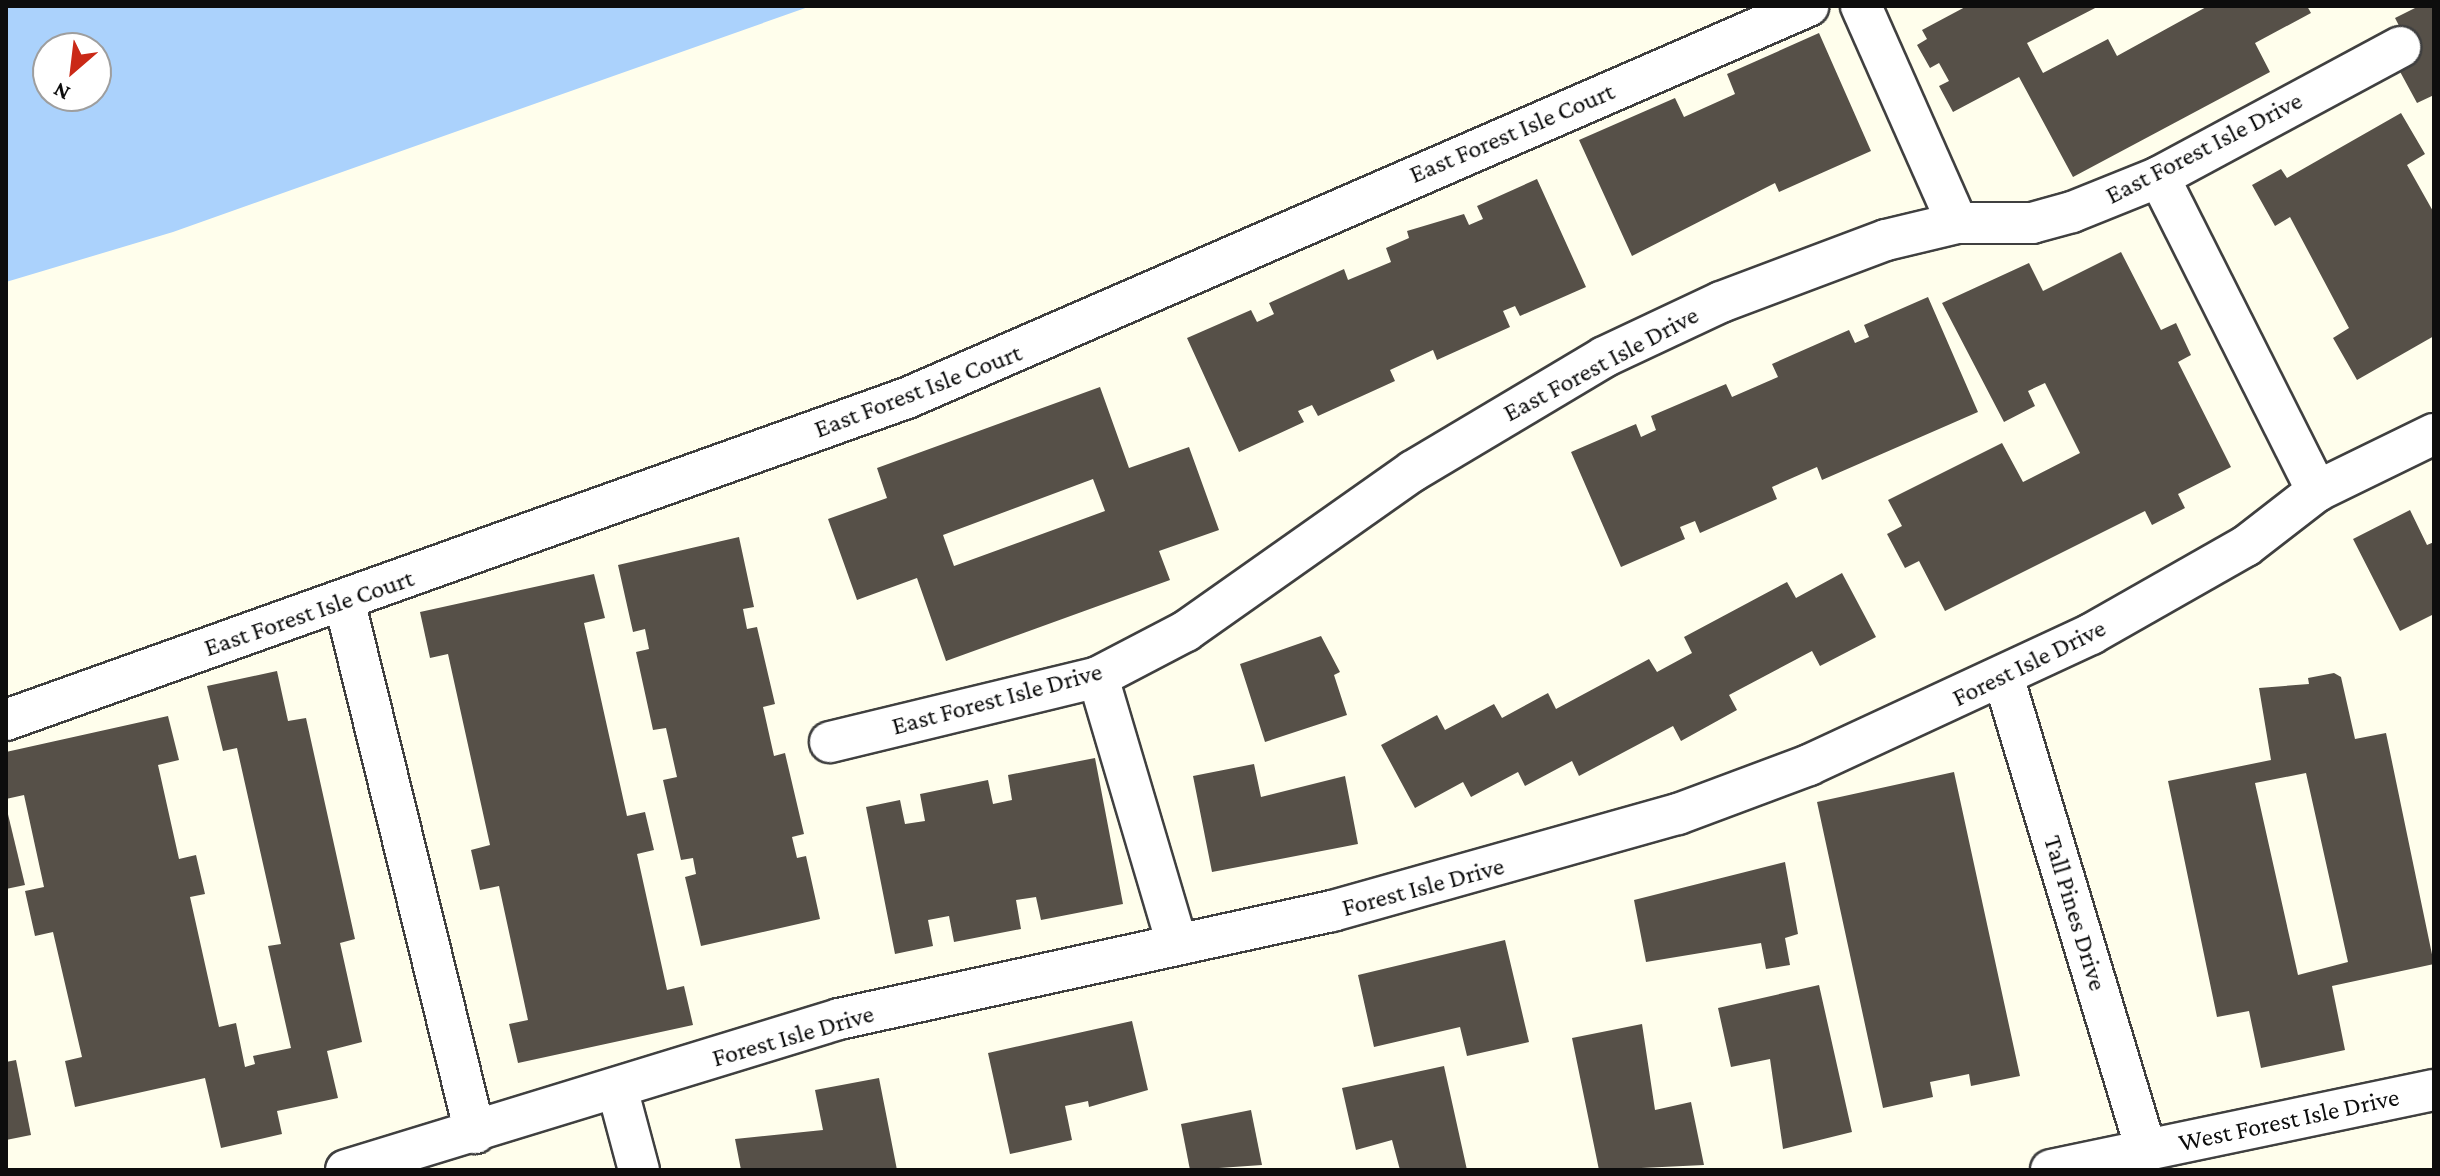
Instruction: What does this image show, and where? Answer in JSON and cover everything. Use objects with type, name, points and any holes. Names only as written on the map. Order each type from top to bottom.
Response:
[{"type":"street","name":"East Forest Isle Court","points":[[6,720],[907,398],[1808,6]]},
{"type":"street","points":[[1861,6],[1957,223]]},
{"type":"street","name":"East Forest Isle Drive","points":[[830,742],[1098,677],[1186,631],[1413,471],[1604,357],[1815,264],[1957,223],[2032,223],[2159,177],[2400,47]]},
{"type":"street","points":[[2159,177],[2317,491]]},
{"type":"street","name":"Forest Isle Drive","points":[[346,1170],[475,1133],[839,1019],[1472,875],[1678,814],[2003,676],[2173,590],[2317,491],[2434,434]]},
{"type":"street","points":[[344,600],[475,1133]]},
{"type":"street","name":"Tall Pines Drive","points":[[2003,676],[2146,1149]]},
{"type":"street","points":[[1098,677],[1177,943]]},
{"type":"street","points":[[617,1088],[639,1170]]},
{"type":"street","name":"West Forest Isle Drive","points":[[2051,1170],[2434,1090]]},
{"type":"water","points":[[6,6],[811,6],[173,232],[6,282]]},
{"type":"building","points":[[1967,6],[2099,6],[2027,43],[2043,73],[2108,39],[2117,56],[2208,6],[2307,6],[2311,13],[2255,43],[2270,72],[2073,177],[2019,77],[1953,112],[1939,86],[1949,81],[1939,63],[1930,68],[1917,45],[1927,39],[1922,30]]},
{"type":"building","points":[[2419,6],[2434,6],[2434,95],[2417,103],[2391,55],[2409,45],[2395,18]]},
{"type":"building","points":[[1819,33],[1871,151],[1779,192],[1775,183],[1632,256],[1579,140],[1675,98],[1684,117],[1735,94],[1727,74]]},
{"type":"building","points":[[2401,113],[2425,154],[2407,165],[2434,213],[2434,336],[2357,380],[2333,338],[2349,328],[2290,217],[2275,226],[2252,185],[2281,169],[2287,178]]},
{"type":"building","points":[[1537,179],[1586,287],[1520,316],[1515,306],[1503,311],[1510,327],[1437,360],[1433,350],[1390,370],[1395,381],[1318,416],[1312,405],[1298,411],[1304,422],[1239,452],[1187,338],[1251,310],[1257,322],[1274,314],[1269,303],[1344,269],[1348,280],[1391,262],[1386,248],[1409,238],[1407,231],[1464,214],[1469,225],[1483,219],[1477,206]]},
{"type":"building","points":[[2121,252],[2161,330],[2176,323],[2191,355],[2178,362],[2231,467],[2178,494],[2185,508],[2152,525],[2145,511],[1945,611],[1919,561],[1905,568],[1887,534],[1902,526],[1888,500],[2002,443],[2023,482],[2080,453],[2045,383],[2028,391],[2035,406],[2004,422],[1942,303],[2029,263],[2043,291]]},
{"type":"building","points":[[1928,297],[1978,412],[1822,480],[1817,467],[1772,487],[1777,499],[1700,533],[1695,521],[1680,527],[1685,539],[1621,567],[1571,452],[1636,424],[1641,437],[1656,430],[1651,416],[1726,384],[1732,397],[1778,377],[1772,364],[1849,330],[1855,343],[1869,337],[1864,325]]},
{"type":"building","points":[[1100,387],[1129,468],[1189,447],[1219,530],[1159,551],[1170,580],[946,661],[917,578],[857,600],[828,519],[887,498],[877,468]],"holes":[[[1093,479],[1105,511],[954,566],[943,535]]]},
{"type":"building","points":[[2410,510],[2427,545],[2434,542],[2434,614],[2400,631],[2353,539]]},
{"type":"building","points":[[739,537],[754,607],[743,609],[747,629],[757,627],[775,704],[763,707],[774,756],[785,753],[804,834],[792,837],[797,858],[806,856],[820,919],[701,946],[685,877],[696,874],[693,858],[681,860],[663,780],[677,777],[666,728],[653,730],[636,652],[649,649],[645,629],[633,632],[618,565]]},
{"type":"building","points":[[1842,573],[1876,637],[1820,666],[1812,651],[1729,695],[1737,710],[1681,741],[1673,726],[1579,776],[1572,761],[1525,786],[1518,772],[1471,797],[1463,782],[1415,808],[1381,745],[1437,715],[1445,730],[1494,704],[1502,718],[1548,693],[1556,709],[1649,659],[1657,672],[1692,653],[1684,637],[1787,582],[1796,598]]},
{"type":"building","points":[[594,574],[605,618],[584,623],[627,816],[645,812],[654,850],[637,854],[667,990],[684,986],[693,1025],[518,1063],[509,1024],[528,1020],[499,886],[480,890],[471,850],[490,845],[448,654],[430,658],[420,612]]},
{"type":"building","points":[[1321,636],[1340,672],[1334,675],[1347,715],[1265,742],[1240,664]]},
{"type":"building","points":[[277,671],[288,721],[306,718],[355,939],[340,943],[362,1042],[327,1051],[338,1098],[277,1111],[282,1134],[221,1148],[205,1078],[75,1107],[65,1061],[82,1057],[53,932],[35,936],[25,891],[44,887],[24,795],[6,799],[6,752],[168,716],[179,760],[158,765],[179,859],[196,855],[205,894],[190,897],[219,1027],[236,1023],[245,1067],[255,1064],[253,1056],[291,1048],[268,946],[281,944],[237,748],[223,751],[207,686]]},
{"type":"building","points":[[2334,673],[2341,677],[2355,739],[2386,733],[2434,964],[2332,986],[2345,1050],[2261,1068],[2249,1011],[2217,1017],[2168,781],[2271,760],[2259,688],[2309,684],[2308,678]],"holes":[[[2306,773],[2348,962],[2298,975],[2255,783]]]},
{"type":"building","points":[[1095,758],[1123,904],[1041,920],[1036,897],[1016,900],[1021,929],[954,942],[949,916],[928,920],[933,946],[895,954],[866,807],[900,800],[905,824],[925,821],[920,794],[988,780],[993,804],[1012,800],[1008,775]]},
{"type":"building","points":[[1254,764],[1261,797],[1345,776],[1358,844],[1212,872],[1193,776]]},
{"type":"building","points":[[1954,772],[2020,1076],[1971,1086],[1969,1074],[1930,1082],[1933,1097],[1883,1108],[1817,802]]},
{"type":"building","points":[[6,806],[25,885],[6,889]]},
{"type":"building","points":[[1785,862],[1798,934],[1785,938],[1790,965],[1766,969],[1761,943],[1646,962],[1634,900]]},
{"type":"building","points":[[1505,940],[1529,1042],[1467,1056],[1460,1027],[1374,1047],[1358,975]]},
{"type":"building","points":[[1819,985],[1852,1132],[1783,1149],[1770,1059],[1731,1067],[1718,1008]]},
{"type":"building","points":[[1132,1021],[1148,1090],[1089,1107],[1088,1101],[1065,1106],[1072,1140],[1010,1154],[988,1053]]},
{"type":"building","points":[[1642,1024],[1655,1110],[1691,1102],[1704,1165],[1599,1170],[1572,1038]]},
{"type":"building","points":[[16,1060],[31,1135],[6,1140],[6,1062]]},
{"type":"building","points":[[1444,1066],[1467,1170],[1400,1170],[1392,1140],[1356,1150],[1342,1088]]},
{"type":"building","points":[[879,1078],[897,1170],[741,1170],[735,1139],[823,1130],[815,1090]]},
{"type":"building","points":[[1251,1110],[1262,1165],[1190,1170],[1181,1124]]}]
